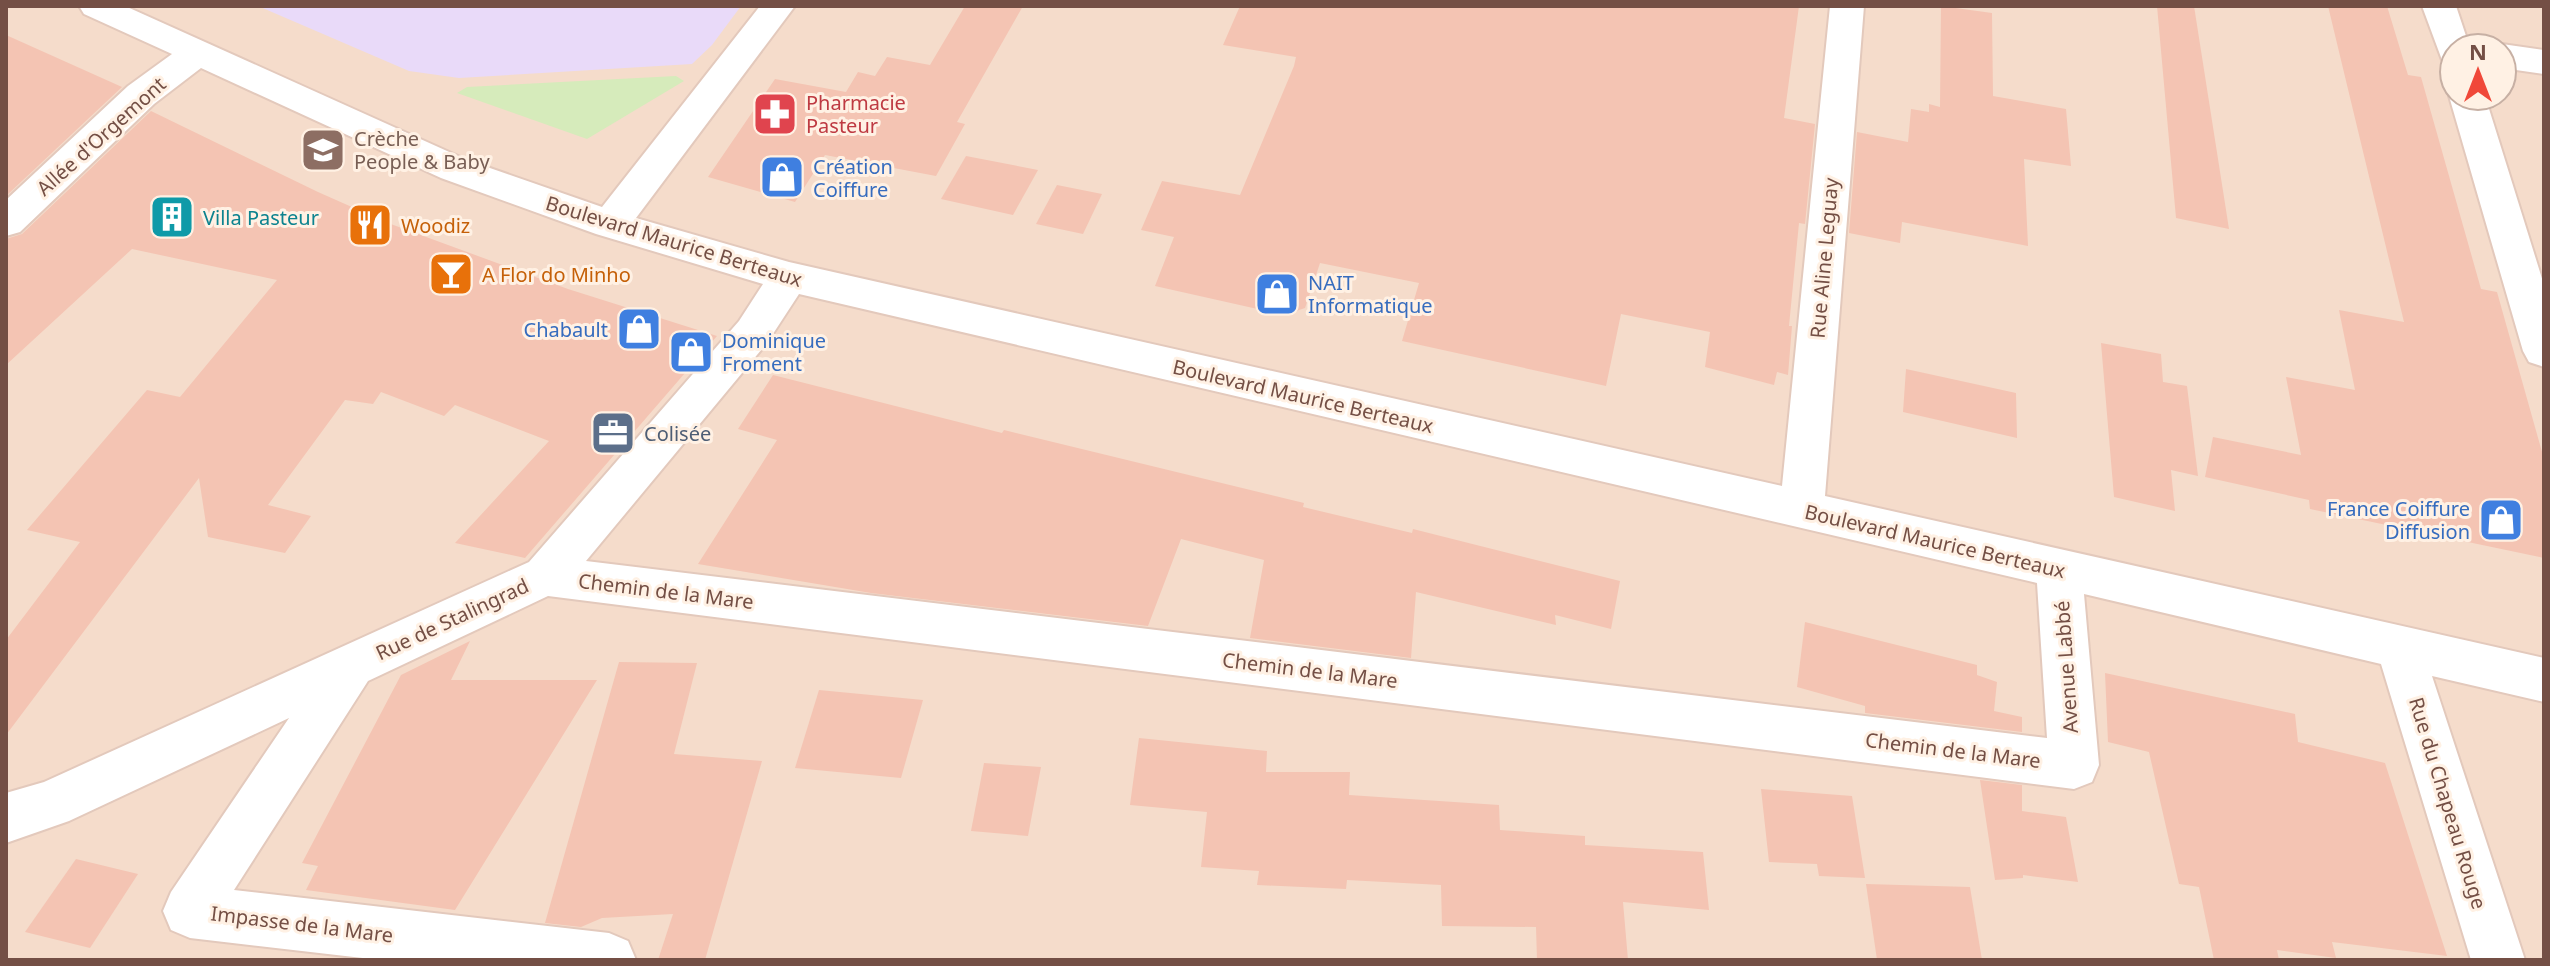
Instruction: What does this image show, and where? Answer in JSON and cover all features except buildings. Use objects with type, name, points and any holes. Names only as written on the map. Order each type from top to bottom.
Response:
[{"type":"street","name":"Boulevard Maurice Berteaux","points":[[96,6],[454,169],[610,224],[789,277],[2544,680]]},
{"type":"street","points":[[156,32],[183,6]]},
{"type":"street","points":[[610,224],[778,6]]},
{"type":"street","name":"Rue Aline Leguay","points":[[1802,510],[1847,6]]},
{"type":"street","points":[[2439,6],[2448,32]]},
{"type":"street","name":"Allée d'Orgemont","points":[[6,222],[141,95],[198,53]]},
{"type":"street","points":[[2518,58],[2544,62]]},
{"type":"street","points":[[2472,112],[2544,351]]},
{"type":"street","name":"Rue de Stalingrad","points":[[6,818],[51,804],[545,576],[753,332],[789,277]]},
{"type":"street","name":"Avenue Labbé","points":[[2059,570],[2074,765]]},
{"type":"street","name":"Chemin de la Mare","points":[[545,576],[2074,765]]},
{"type":"street","name":"Rue du Chapeau Rouge","points":[[2399,646],[2498,960]]},
{"type":"street","name":"Impasse de la Mare","points":[[351,666],[190,911],[609,960]]},
{"type":"shaded area","points":[[6,6],[2544,6],[2544,960],[6,960]]},
{"type":"shaded area","points":[[258,6],[741,6],[712,45],[692,64],[459,78],[409,71]]},
{"type":"green space","points":[[676,76],[684,81],[587,139],[457,93],[467,87]]},
{"type":"place","name":"Pharmacie Pasteur","points":[[775,114]]},
{"type":"place","name":"Crèche People & Baby","points":[[323,150]]},
{"type":"place","name":"Création Coiffure","points":[[782,177]]},
{"type":"place","name":"Villa Pasteur","points":[[172,217]]},
{"type":"place","name":"Woodiz","points":[[370,225]]},
{"type":"place","name":"A Flor do Minho","points":[[451,274]]},
{"type":"place","name":"NAIT Informatique","points":[[1277,294]]},
{"type":"place","name":"Chabault","points":[[639,329]]},
{"type":"place","name":"Dominique Froment","points":[[691,352]]},
{"type":"place","name":"Colisée","points":[[613,433]]},
{"type":"place","name":"France Coiffure Diffusion","points":[[2501,520]]}]
